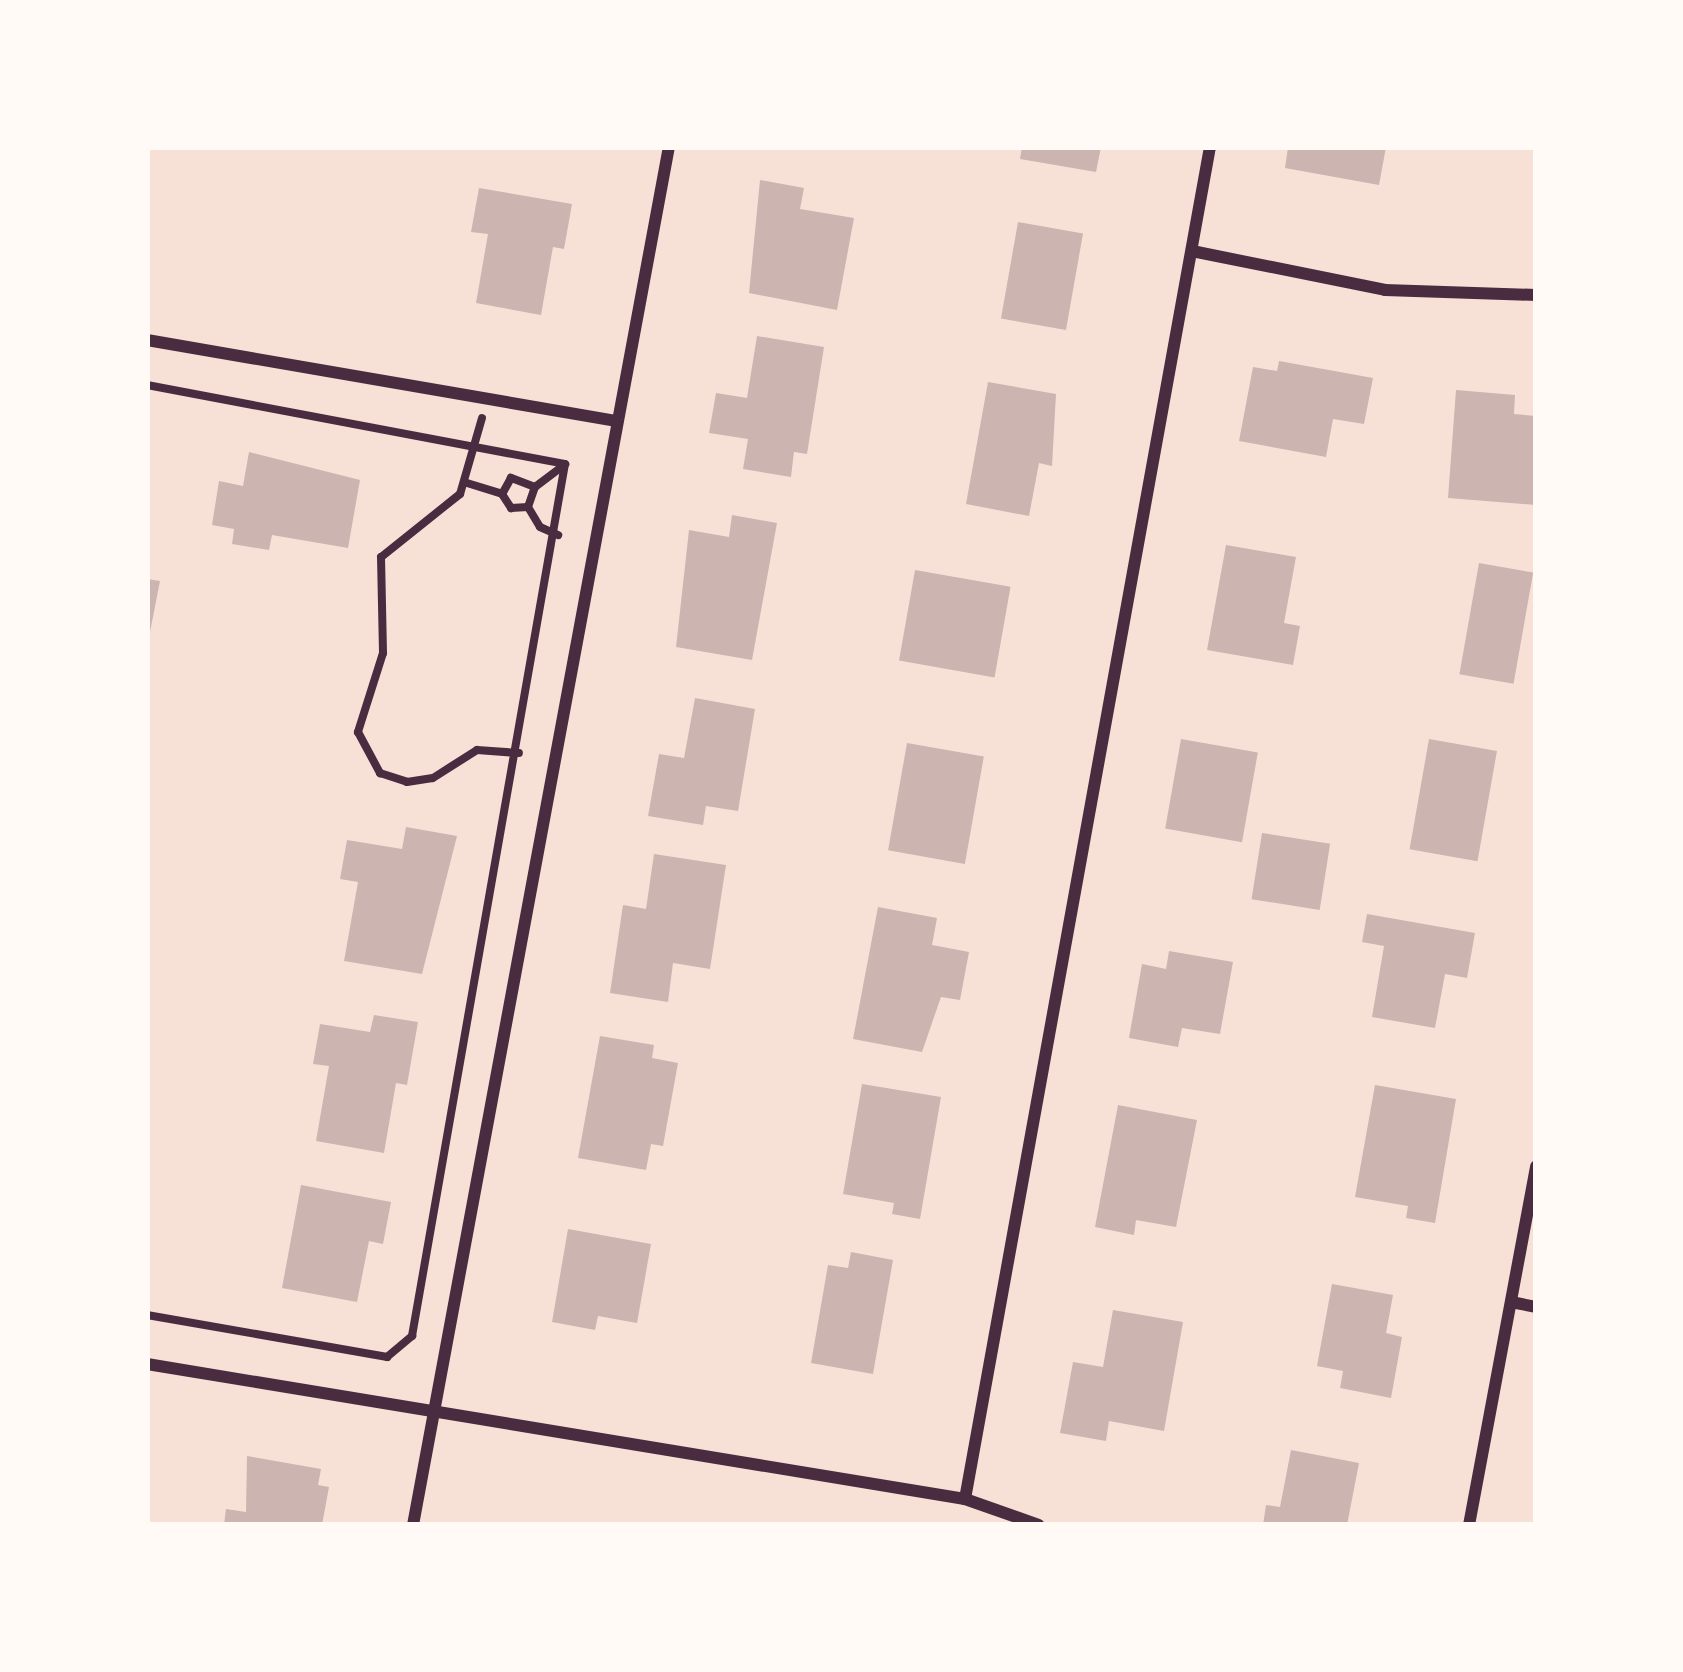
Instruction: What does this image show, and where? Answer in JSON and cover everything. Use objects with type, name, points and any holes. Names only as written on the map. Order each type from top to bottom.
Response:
[{"type":"street","points":[[413,1525],[669,147]]},
{"type":"street","points":[[965,1499],[1210,147]]},
{"type":"street","points":[[1192,250],[1385,290],[1536,296]]},
{"type":"street","points":[[147,340],[617,421]]},
{"type":"street","points":[[1468,1525],[1536,1166]]},
{"type":"street","points":[[1511,1302],[1536,1306]]},
{"type":"street","points":[[147,1364],[965,1499],[1039,1525]]},
{"type":"path","points":[[147,385],[565,464]]},
{"type":"path","points":[[485,398],[467,483],[381,557],[383,653],[359,742],[380,773],[407,782],[433,778],[482,749],[519,753]]},
{"type":"path","points":[[528,506],[535,487],[565,464]]},
{"type":"path","points":[[147,1315],[387,1357],[406,1347],[519,753],[558,535],[565,464]]},
{"type":"path","points":[[502,494],[511,478],[535,487]]},
{"type":"path","points":[[467,483],[502,494],[511,508],[528,506]]},
{"type":"path","points":[[528,506],[540,526],[558,535]]},
{"type":"building","points":[[1022,147],[1101,147],[1096,172],[1020,159]]},
{"type":"building","points":[[1288,147],[1386,147],[1379,185],[1285,168]]},
{"type":"building","points":[[760,180],[804,188],[800,209],[854,218],[837,310],[749,293]]},
{"type":"building","points":[[479,188],[572,204],[564,249],[553,247],[541,315],[476,303],[488,234],[471,232]]},
{"type":"building","points":[[1018,222],[1083,233],[1066,330],[1001,319]]},
{"type":"building","points":[[757,336],[824,347],[807,454],[794,452],[791,477],[743,469],[748,439],[709,433],[716,393],[747,398]]},
{"type":"building","points":[[1279,361],[1373,378],[1364,424],[1333,419],[1326,457],[1239,441],[1253,367],[1277,371]]},
{"type":"building","points":[[988,382],[1056,394],[1052,466],[1039,463],[1029,516],[966,504]]},
{"type":"building","points":[[1456,390],[1515,395],[1514,414],[1536,416],[1536,505],[1448,498]]},
{"type":"building","points":[[249,452],[360,480],[348,548],[272,535],[269,550],[232,544],[234,529],[212,525],[219,481],[243,486]]},
{"type":"building","points":[[732,515],[777,523],[752,660],[676,647],[689,530],[729,537]]},
{"type":"building","points":[[1226,545],[1296,557],[1284,623],[1300,626],[1293,665],[1207,650]]},
{"type":"building","points":[[1479,563],[1533,573],[1514,684],[1459,674]]},
{"type":"building","points":[[915,570],[1011,587],[995,677],[899,661]]},
{"type":"building","points":[[147,579],[160,581],[149,637],[147,637]]},
{"type":"building","points":[[695,698],[755,709],[738,811],[706,806],[703,825],[648,816],[659,754],[684,758]]},
{"type":"building","points":[[1181,739],[1258,753],[1242,842],[1165,829]]},
{"type":"building","points":[[1429,739],[1497,751],[1478,861],[1410,849]]},
{"type":"building","points":[[907,743],[984,757],[965,864],[888,850]]},
{"type":"building","points":[[406,827],[457,836],[422,974],[344,961],[358,882],[340,879],[347,840],[402,849]]},
{"type":"building","points":[[1262,833],[1330,844],[1320,910],[1252,899]]},
{"type":"building","points":[[654,854],[726,865],[710,969],[673,963],[668,1002],[610,993],[623,905],[646,909]]},
{"type":"building","points":[[878,907],[937,918],[932,945],[969,952],[960,1000],[941,997],[922,1052],[853,1039]]},
{"type":"building","points":[[1367,914],[1475,933],[1467,978],[1445,974],[1435,1028],[1372,1017],[1384,946],[1362,942]]},
{"type":"building","points":[[1169,951],[1233,962],[1220,1034],[1182,1028],[1178,1047],[1129,1038],[1142,964],[1166,969]]},
{"type":"building","points":[[374,1015],[418,1022],[407,1085],[396,1083],[384,1153],[316,1141],[329,1066],[313,1064],[320,1024],[370,1032]]},
{"type":"building","points":[[600,1036],[654,1045],[652,1058],[678,1063],[663,1146],[651,1144],[646,1170],[578,1158]]},
{"type":"building","points":[[862,1084],[941,1097],[920,1219],[892,1214],[894,1203],[843,1194]]},
{"type":"building","points":[[1375,1085],[1456,1099],[1435,1223],[1406,1218],[1408,1206],[1355,1197]]},
{"type":"building","points":[[1118,1105],[1197,1120],[1176,1227],[1136,1220],[1134,1235],[1095,1227]]},
{"type":"building","points":[[301,1185],[391,1202],[383,1244],[369,1241],[357,1302],[282,1288]]},
{"type":"building","points":[[568,1229],[651,1244],[637,1323],[598,1316],[595,1330],[552,1322]]},
{"type":"building","points":[[851,1252],[893,1260],[873,1374],[811,1363],[828,1265],[848,1268]]},
{"type":"building","points":[[1332,1284],[1393,1295],[1386,1333],[1402,1337],[1391,1398],[1340,1388],[1343,1371],[1317,1366]]},
{"type":"building","points":[[1113,1310],[1183,1322],[1164,1431],[1109,1421],[1106,1441],[1060,1433],[1073,1362],[1103,1367]]},
{"type":"building","points":[[1291,1450],[1359,1463],[1347,1525],[1263,1525],[1266,1505],[1280,1507]]},
{"type":"building","points":[[247,1456],[321,1469],[318,1485],[329,1487],[322,1525],[224,1525],[226,1509],[246,1512]]}]
